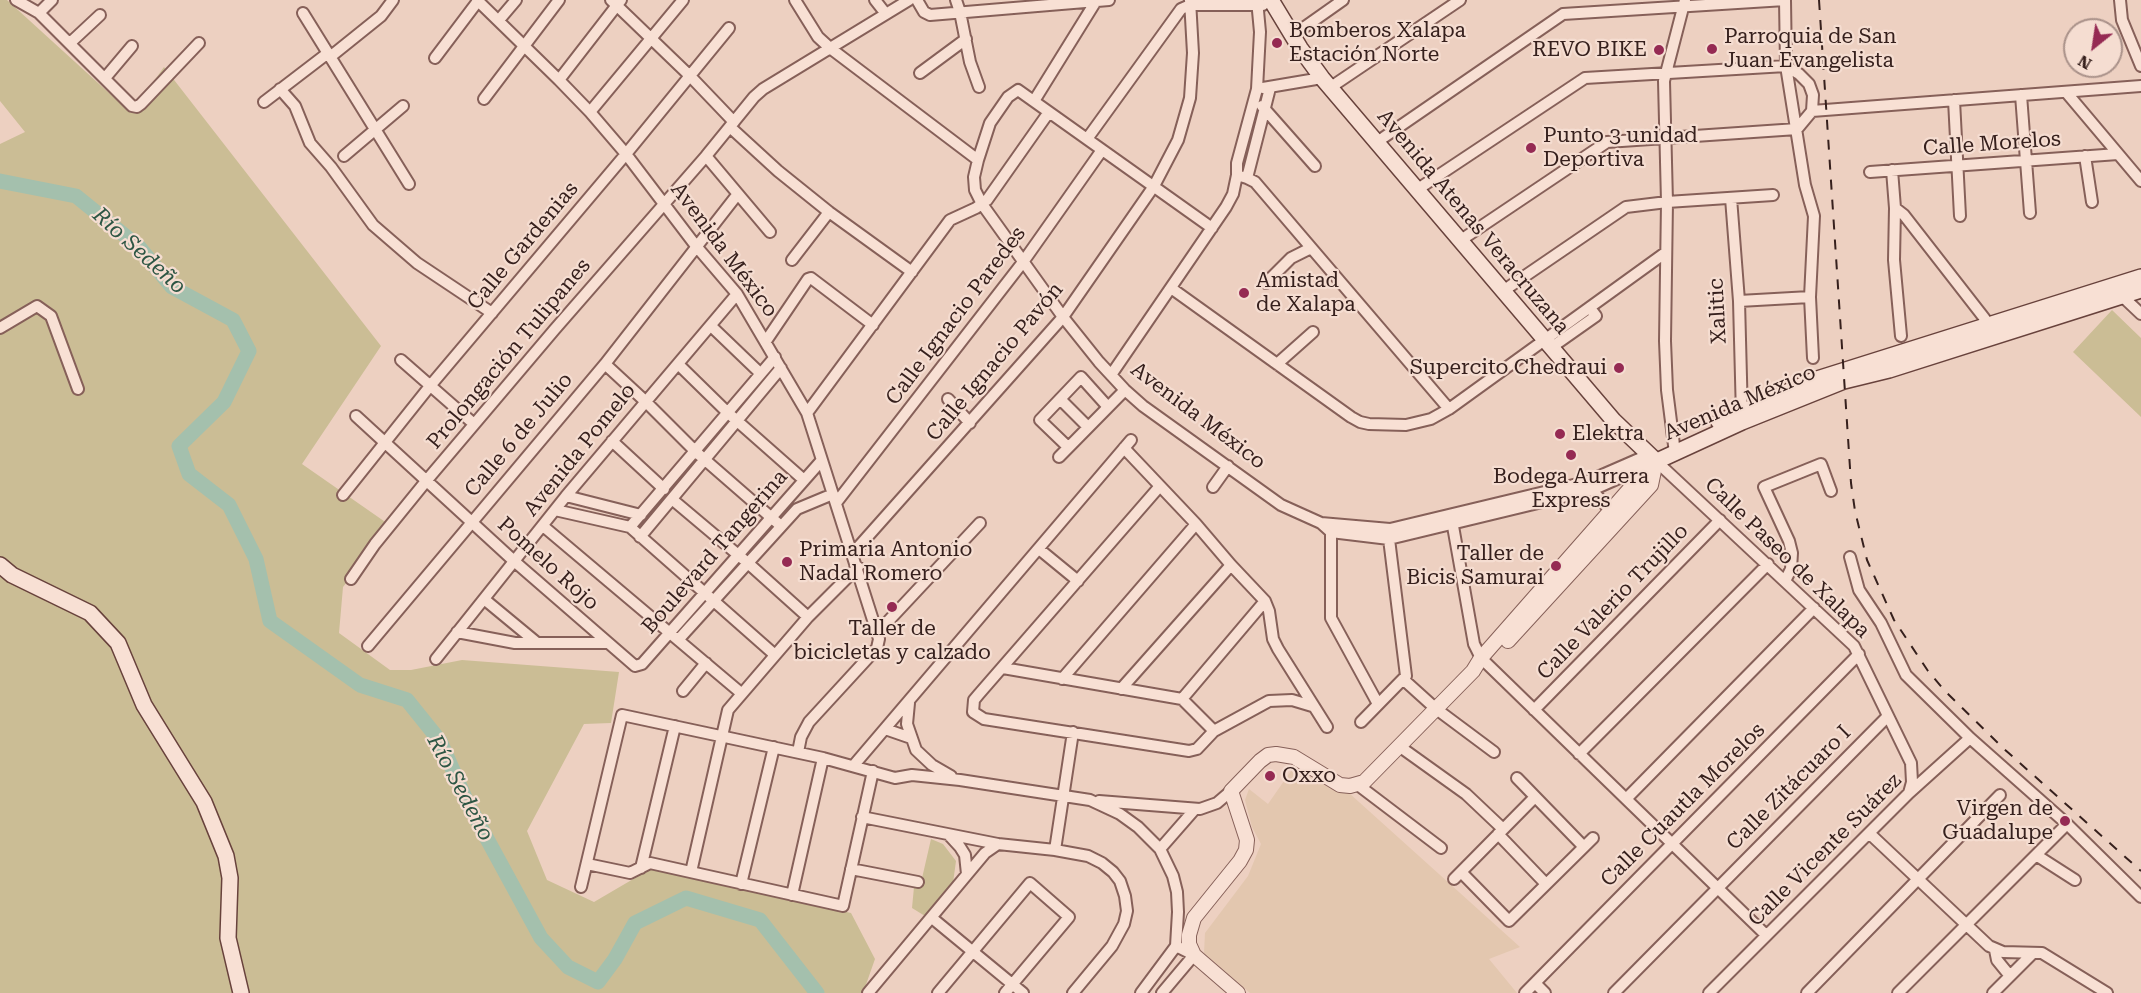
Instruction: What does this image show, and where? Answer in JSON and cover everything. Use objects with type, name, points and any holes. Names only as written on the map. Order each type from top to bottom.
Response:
[{"type":"main road","name":"Avenida Atenas Veracruzana","points":[[1265,3],[1326,82],[1649,461]]},
{"type":"main road","name":"Avenida México","points":[[1649,461],[1742,416],[1844,381],[1887,363],[2141,277]]},
{"type":"main road","name":"Avenida México","points":[[1887,363],[2141,290]]},
{"type":"main road","points":[[0,565],[20,579],[90,613],[118,643],[144,705],[204,802],[226,856],[230,878],[228,938],[241,993]]},
{"type":"street","points":[[16,0],[39,12],[132,106],[137,107],[199,43]]},
{"type":"street","points":[[39,12],[52,0]]},
{"type":"street","points":[[264,102],[381,16],[393,0]]},
{"type":"street","points":[[499,20],[516,0]]},
{"type":"street","points":[[484,99],[559,0]]},
{"type":"street","points":[[591,112],[683,0]]},
{"type":"street","points":[[795,0],[818,37],[830,48],[978,160]]},
{"type":"street","points":[[875,0],[886,14]]},
{"type":"street","name":"Prolongación Tulipanes","points":[[351,579],[385,531],[426,480],[759,92],[909,0]]},
{"type":"street","points":[[917,0],[927,15],[1108,0]]},
{"type":"street","points":[[956,0],[970,62],[979,87]]},
{"type":"street","points":[[1292,36],[1343,0]]},
{"type":"street","points":[[1257,89],[1326,82],[1460,0]]},
{"type":"street","points":[[1377,142],[1563,14],[1685,3],[1785,0],[1786,66],[1805,184],[1814,216],[1810,297],[1813,358]]},
{"type":"street","points":[[2120,0],[2122,20],[2141,66]]},
{"type":"street","points":[[435,58],[477,1]]},
{"type":"street","name":"Avenida México","points":[[477,1],[591,112],[626,154],[696,246],[737,294],[807,413],[879,631],[879,643],[809,722],[801,737],[798,753]]},
{"type":"street","points":[[1034,101],[1096,1]]},
{"type":"street","points":[[559,80],[616,2],[690,76],[732,125],[772,166],[829,212],[912,272]]},
{"type":"street","points":[[1087,139],[1181,9],[1190,3],[1265,3],[1257,89],[1237,164],[1242,177],[1254,182],[1449,409]]},
{"type":"street","name":"Calle Ignacio Pavón","points":[[853,553],[1063,317],[1154,186],[1178,140],[1190,98],[1193,52],[1190,3]]},
{"type":"street","points":[[1674,448],[1667,390],[1665,341],[1667,202],[1665,73],[1685,3]]},
{"type":"street","points":[[303,13],[409,184]]},
{"type":"street","points":[[70,43],[100,15]]},
{"type":"street","name":"Calle Gardenias","points":[[343,495],[430,386],[729,28]]},
{"type":"street","points":[[920,73],[966,39]]},
{"type":"street","points":[[105,78],[132,46]]},
{"type":"street","points":[[1418,189],[1585,78],[1786,66],[1809,84],[1813,96],[1812,111],[1797,129],[1607,142],[1461,240]]},
{"type":"street","points":[[1812,111],[2141,86]]},
{"type":"street","points":[[1111,375],[1233,194],[1242,177],[1270,88]]},
{"type":"street","points":[[280,89],[295,106],[310,143],[331,167],[364,214],[417,264],[492,313]]},
{"type":"street","points":[[982,204],[974,184],[978,160],[990,123],[1008,97],[1018,90],[1212,228]]},
{"type":"street","points":[[2066,92],[2141,181]]},
{"type":"street","points":[[2021,95],[2030,213]]},
{"type":"street","points":[[1954,100],[1960,216]]},
{"type":"street","points":[[1254,102],[1265,107],[1316,166]]},
{"type":"street","points":[[344,156],[403,106]]},
{"type":"street","points":[[807,413],[950,220],[982,204],[1049,112]]},
{"type":"street","name":"Calle Ignacio Paredes","points":[[835,498],[1023,262],[1102,150]]},
{"type":"street","name":"Calle Morelos","points":[[1870,172],[2118,154]]},
{"type":"street","points":[[706,156],[770,232]]},
{"type":"street","points":[[2085,156],[2092,202]]},
{"type":"street","points":[[1892,171],[1895,208],[1894,260],[1901,336]]},
{"type":"street","name":"Calle 6 de Julio","points":[[368,646],[605,364],[737,195]]},
{"type":"street","points":[[1503,291],[1626,207],[1773,195]]},
{"type":"street","name":"Xalitic","points":[[1731,198],[1739,301],[1742,416]]},
{"type":"street","name":"Avenida México","points":[[982,204],[1063,317],[1125,390],[1143,406],[1287,509],[1328,526],[1389,539],[1586,482],[1649,461]]},
{"type":"street","points":[[1895,208],[1904,215],[1985,319]]},
{"type":"street","points":[[792,260],[829,212]]},
{"type":"street","points":[[1266,283],[1291,258],[1311,248]]},
{"type":"street","points":[[1171,288],[1360,422],[1406,425],[1431,419],[1449,409],[1596,316],[1590,308],[1665,253]]},
{"type":"street","points":[[766,341],[808,279],[811,278],[873,325]]},
{"type":"street","name":"Avenida Pomelo","points":[[436,659],[566,496],[737,294]]},
{"type":"street","points":[[2122,296],[2141,314]]},
{"type":"street","points":[[1739,301],[1810,297]]},
{"type":"street","points":[[0,328],[37,306],[51,316],[78,389]]},
{"type":"street","points":[[711,326],[760,373]]},
{"type":"street","points":[[1277,364],[1313,332]]},
{"type":"street","points":[[630,527],[775,357]]},
{"type":"street","points":[[401,360],[474,424]]},
{"type":"street","points":[[605,364],[696,452],[781,526]]},
{"type":"street","points":[[678,364],[804,480]]},
{"type":"street","points":[[640,537],[781,368]]},
{"type":"street","points":[[1068,447],[1040,420],[1081,377],[1108,407]]},
{"type":"street","points":[[1059,457],[1125,390]]},
{"type":"street","points":[[948,399],[970,423]]},
{"type":"street","points":[[1060,399],[1088,427]]},
{"type":"street","name":"Pomelo Rojo","points":[[356,416],[514,561],[635,666]]},
{"type":"street","points":[[612,441],[664,489]]},
{"type":"street","points":[[854,765],[1127,444],[1160,486],[1265,601],[1278,649],[1327,727]]},
{"type":"street","name":"Boulevard Tangerina","points":[[675,636],[704,593],[822,460]]},
{"type":"street","points":[[581,887],[622,715],[824,758],[895,778],[912,775],[960,780],[1090,800],[1195,809],[1211,806],[1231,791],[1260,761],[1268,755],[1276,754],[1294,757],[1340,785],[1358,785],[1370,777],[1435,708],[1484,661],[1614,515],[1651,485],[1649,461]]},
{"type":"street","name":"Avenida México","points":[[1328,526],[1390,529],[1452,519],[1592,490],[1649,461]]},
{"type":"street","name":"Calle Paseo de Xalapa","points":[[1649,461],[1720,520],[1849,640],[1859,654],[1911,764],[1909,793]]},
{"type":"street","points":[[1785,581],[1791,569],[1792,553],[1789,541],[1764,487],[1821,464],[1831,491]]},
{"type":"street","points":[[1213,487],[1228,466]]},
{"type":"street","points":[[1160,486],[974,700],[974,712],[984,719],[1189,752],[1197,749],[1214,731],[1269,701],[1293,700],[1312,706]]},
{"type":"street","points":[[1592,490],[1614,515]]},
{"type":"street","points":[[566,496],[641,515]]},
{"type":"street","name":"Boulevard Tangerina","points":[[635,666],[642,664],[714,602],[797,509],[835,498]]},
{"type":"street","points":[[673,500],[808,617]]},
{"type":"street","points":[[555,510],[630,527],[775,655]]},
{"type":"street","points":[[1452,519],[1474,644],[1484,661],[1766,935]]},
{"type":"street","name":"Calle Valerio Trujillo","points":[[1534,710],[1720,520]]},
{"type":"street","points":[[879,631],[980,523]]},
{"type":"street","points":[[1062,679],[1196,524]]},
{"type":"street","points":[[543,525],[741,693]]},
{"type":"street","points":[[1328,526],[1331,618],[1378,704]]},
{"type":"street","points":[[1361,722],[1404,680],[1407,672],[1389,539]]},
{"type":"street","points":[[1039,549],[1078,581]]},
{"type":"street","points":[[1850,557],[1859,590],[1881,623],[1902,669],[1970,738],[2067,824],[2141,897]]},
{"type":"street","points":[[1579,754],[1768,564]]},
{"type":"street","points":[[1121,689],[1231,565]]},
{"type":"street","points":[[691,872],[728,710],[808,617],[858,567]]},
{"type":"street","points":[[484,599],[536,642]]},
{"type":"street","points":[[1182,699],[1265,601]]},
{"type":"street","points":[[1626,799],[1814,608]]},
{"type":"street","points":[[457,632],[515,644],[607,643]]},
{"type":"street","name":"Calle Cuautla Morelos","points":[[1526,993],[1859,654]]},
{"type":"street","points":[[683,691],[706,663]]},
{"type":"street","points":[[1003,668],[1182,699],[1214,731]]},
{"type":"street","points":[[1404,680],[1435,708],[1494,752]]},
{"type":"street","points":[[909,703],[907,724],[911,738],[921,756],[932,765],[960,780]]},
{"type":"street","name":"Calle Zitácuaro I","points":[[1614,993],[1888,716]]},
{"type":"street","points":[[641,867],[675,726]]},
{"type":"street","points":[[885,729],[911,738]]},
{"type":"street","points":[[1055,850],[1073,732]]},
{"type":"street","name":"Calle Vicente Suárez","points":[[1709,993],[1909,793],[1970,738]]},
{"type":"street","points":[[1399,746],[1466,795],[1546,884]]},
{"type":"street","points":[[741,884],[774,747]]},
{"type":"street","points":[[912,775],[921,756]]},
{"type":"street","points":[[792,895],[824,758]]},
{"type":"street","points":[[587,864],[630,873],[650,863],[843,906],[873,771]]},
{"type":"street","points":[[1517,778],[1584,847]]},
{"type":"street","points":[[1358,785],[1440,848]]},
{"type":"street","points":[[1194,955],[1189,944],[1191,924],[1246,850],[1247,840],[1231,791]]},
{"type":"street","points":[[1807,993],[2000,795]]},
{"type":"street","points":[[1535,797],[1457,875],[1509,921],[1593,838]]},
{"type":"street","points":[[1090,800],[1120,814],[1138,826],[1160,849],[1173,876],[1178,912],[1176,946],[1141,993]]},
{"type":"street","points":[[1160,849],[1195,809]]},
{"type":"street","points":[[862,817],[998,844],[1088,856],[1113,872],[1120,881],[1127,911],[1118,936],[1073,993]]},
{"type":"street","points":[[1898,993],[2067,824]]},
{"type":"street","points":[[1869,833],[1995,950],[2042,953],[2107,993]]},
{"type":"street","points":[[947,834],[960,847],[967,864],[967,874]]},
{"type":"street","points":[[868,993],[985,853],[998,844]]},
{"type":"street","points":[[2036,855],[2075,880]]},
{"type":"street","points":[[851,869],[918,882]]},
{"type":"street","points":[[938,993],[1030,883],[1069,917],[1009,989]]},
{"type":"street","points":[[1178,912],[1197,913]]},
{"type":"street","points":[[932,918],[973,952],[1009,989],[1023,993]]},
{"type":"street","points":[[1176,946],[1194,955],[1236,992]]},
{"type":"street","points":[[1995,950],[1996,960],[2010,976]]},
{"type":"street","points":[[1993,993],[2032,953]]},
{"type":"street","points":[[1162,993],[1194,955]]},
{"type":"street","points":[[1535,983],[1545,993]]},
{"type":"shaded area","points":[[0,0],[7,0],[131,113],[164,67],[381,346],[302,464],[391,526],[343,587],[339,633],[390,670],[411,670],[462,660],[619,672],[611,723],[584,724],[527,831],[547,880],[594,902],[652,868],[851,913],[875,959],[863,993],[0,993],[0,144],[25,132],[0,101]]},
{"type":"shaded area","points":[[2112,310],[2141,338],[2141,417],[2073,352]]},
{"type":"shaded area","points":[[1293,768],[1336,791],[1349,793],[1520,947],[1489,959],[1517,993],[1250,993],[1204,953],[1205,933],[1248,876],[1261,844],[1252,827],[1245,800],[1249,789],[1268,804]]},
{"type":"shaded area","points":[[931,839],[943,844],[956,861],[953,883],[925,916],[912,908],[914,887],[920,887]]},
{"type":"waterway","name":"Río Sedeño","points":[[0,181],[76,196],[139,247],[172,287],[233,320],[249,351],[224,402],[179,446],[189,474],[229,505],[256,559],[270,621],[360,685],[407,700],[440,741],[467,802],[541,938],[568,967],[598,982],[615,959],[635,923],[686,898],[760,920],[817,993]]},
{"type":"railway","points":[[1819,0],[1851,483],[1867,560],[1894,620],[1928,671],[1945,691],[2003,748],[2141,871]]},
{"type":"place","name":"Bomberos Xalapa Estación Norte","points":[[1277,43]]},
{"type":"place","name":"Parroquia de San Juan Evangelista","points":[[1712,49]]},
{"type":"place","name":"REVO BIKE","points":[[1659,50]]},
{"type":"place","name":"Punto 3 unidad Deportiva","points":[[1531,148]]},
{"type":"place","name":"Amistad de Xalapa","points":[[1244,293]]},
{"type":"place","name":"Supercito Chedraui","points":[[1619,368]]},
{"type":"place","name":"Elektra","points":[[1560,434]]},
{"type":"place","name":"Bodega Aurrera Express","points":[[1571,455]]},
{"type":"place","name":"Primaria Antonio Nadal Romero","points":[[787,562]]},
{"type":"place","name":"Taller de Bicis Samurai","points":[[1556,566]]},
{"type":"place","name":"Taller de bicicletas y calzado","points":[[892,607]]},
{"type":"place","name":"Oxxo","points":[[1270,776]]},
{"type":"place","name":"Virgen de Guadalupe","points":[[2065,821]]}]
